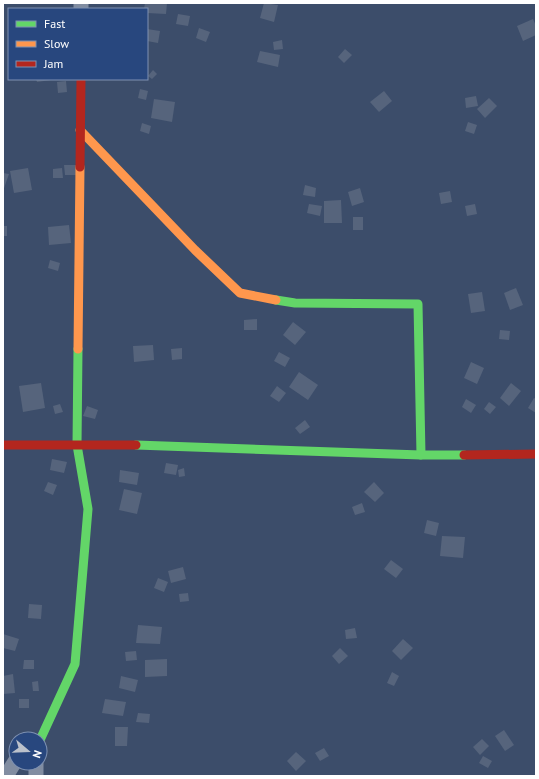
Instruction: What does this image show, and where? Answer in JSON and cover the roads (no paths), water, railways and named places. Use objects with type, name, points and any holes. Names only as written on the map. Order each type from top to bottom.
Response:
[{"type":"street","points":[[44,731],[75,664],[88,509],[77,444],[81,80]]},
{"type":"street","points":[[80,130],[195,250],[240,293],[295,303],[418,304],[421,456]]},
{"type":"street","points":[[3,446],[112,444],[421,456],[536,454]]}]
